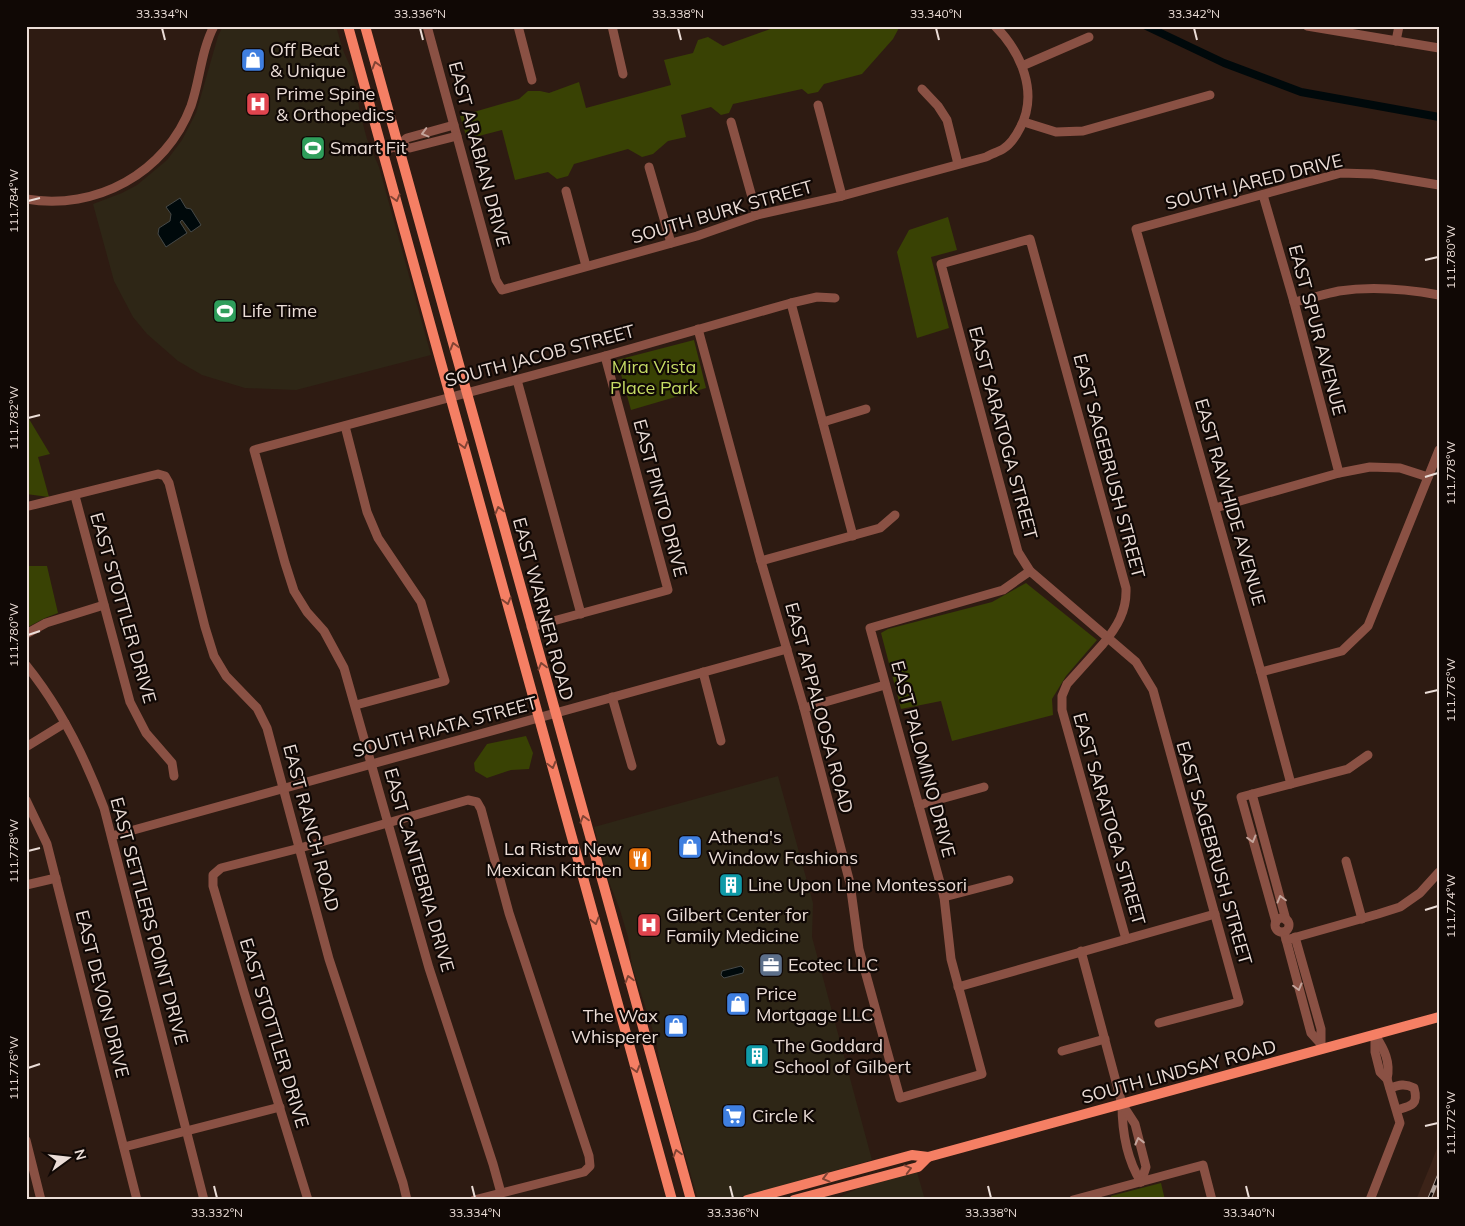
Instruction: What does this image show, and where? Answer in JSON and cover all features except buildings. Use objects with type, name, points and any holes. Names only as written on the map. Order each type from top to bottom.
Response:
[{"type":"main road","name":"EAST WARNER ROAD","points":[[348,26],[672,1200]]},
{"type":"main road","name":"EAST WARNER ROAD","points":[[365,26],[691,1200]]},
{"type":"main road","points":[[619,1006],[635,1001]]},
{"type":"main road","name":"SOUTH LINDSAY ROAD","points":[[747,1200],[912,1155],[928,1157],[1122,1104],[1321,1046],[1375,1035],[1439,1017]]},
{"type":"main road","name":"SOUTH LINDSAY ROAD","points":[[794,1200],[918,1167],[928,1157]]},
{"type":"main road","points":[[851,1184],[852,1180],[856,1177],[877,1171],[890,1161]]},
{"type":"street","points":[[26,199],[53,202],[91,197],[124,184],[151,165],[170,144],[185,121],[196,91],[206,47],[214,26]]},
{"type":"street","name":"EAST ARABIAN DRIVE","points":[[427,26],[496,280],[502,290]]},
{"type":"street","points":[[518,26],[532,80]]},
{"type":"street","points":[[612,26],[624,74]]},
{"type":"street","points":[[995,26],[1007,41],[1022,66],[1089,37]]},
{"type":"street","points":[[1307,26],[1439,48]]},
{"type":"street","points":[[1396,41],[1399,26]]},
{"type":"street","name":"SOUTH BURK STREET","points":[[502,290],[697,236],[756,215],[842,196],[986,157],[1004,148],[1016,137],[1024,122],[1029,101],[1028,84],[1022,66]]},
{"type":"street","points":[[922,89],[938,106],[947,120],[958,164]]},
{"type":"street","points":[[1024,122],[1056,132],[1084,131],[1210,95]]},
{"type":"street","points":[[818,105],[842,196]]},
{"type":"street","points":[[731,122],[756,215]]},
{"type":"street","points":[[399,146],[407,138],[454,125]]},
{"type":"street","points":[[383,150],[399,146],[410,148],[457,136]]},
{"type":"street","points":[[649,167],[671,243]]},
{"type":"street","name":"SOUTH JARED DRIVE","points":[[1136,229],[1341,173],[1373,174],[1439,185]]},
{"type":"street","points":[[566,191],[586,266]]},
{"type":"street","name":"EAST SPUR AVENUE","points":[[1263,195],[1294,302],[1339,473]]},
{"type":"street","name":"EAST RAWHIDE AVENUE","points":[[1136,229],[1291,784]]},
{"type":"street","name":"EAST SAGEBRUSH STREET","points":[[941,264],[1030,239],[1126,588],[1127,602],[1120,621],[1108,638],[1136,662],[1153,690],[1239,1002],[1158,1022]]},
{"type":"street","name":"EAST SARATOGA STREET","points":[[941,264],[1018,552],[1030,571],[1108,638],[1067,684],[1062,696],[1062,710],[1126,939]]},
{"type":"street","points":[[1294,302],[1340,291],[1383,289],[1439,295]]},
{"type":"street","name":"SOUTH JACOB STREET","points":[[254,450],[605,356],[791,303],[817,297],[835,298]]},
{"type":"street","points":[[791,303],[853,536]]},
{"type":"street","name":"EAST APPALOOSA ROAD","points":[[698,329],[761,561],[804,708],[850,883],[858,949],[900,1098],[982,1074]]},
{"type":"street","name":"EAST PINTO DRIVE","points":[[582,614],[668,590],[605,356]]},
{"type":"street","points":[[517,380],[582,614],[531,627]]},
{"type":"street","points":[[823,422],[866,408]]},
{"type":"street","points":[[345,426],[367,512],[378,538],[421,602],[445,681],[356,705]]},
{"type":"street","name":"EAST CANTEBRIA DRIVE","points":[[254,450],[294,591],[307,612],[324,631],[344,668],[429,968],[501,1193]]},
{"type":"street","points":[[1261,672],[1342,651],[1368,626],[1439,450]]},
{"type":"street","points":[[1215,508],[1339,473],[1370,467],[1400,468],[1428,477]]},
{"type":"street","name":"EAST RANCH ROAD","points":[[75,496],[158,474],[165,476],[169,483],[214,656],[226,676],[257,708],[266,728],[330,959],[403,1183],[406,1200]]},
{"type":"street","points":[[29,506],[75,496]]},
{"type":"street","name":"EAST STOTTLER DRIVE","points":[[75,496],[130,702],[146,733],[172,763],[174,776]]},
{"type":"street","points":[[761,561],[880,528],[895,515]]},
{"type":"street","name":"EAST PALOMINO DRIVE","points":[[982,1074],[950,959],[944,897],[870,628],[997,592],[1014,584],[1030,571]]},
{"type":"street","points":[[26,634],[46,623],[104,605]]},
{"type":"street","name":"SOUTH RIATA STREET","points":[[112,836],[787,649]]},
{"type":"street","name":"EAST SETTLERS POINT DRIVE","points":[[26,665],[65,723],[97,789],[112,836],[204,1200]]},
{"type":"street","points":[[703,672],[721,741]]},
{"type":"street","points":[[804,708],[885,685]]},
{"type":"street","points":[[612,697],[632,766]]},
{"type":"street","points":[[26,746],[65,723]]},
{"type":"street","points":[[1368,755],[1348,769],[1241,797],[1276,922],[1275,926],[1288,936],[1362,919],[1400,907],[1420,893],[1439,872]]},
{"type":"street","points":[[919,805],[984,787]]},
{"type":"street","points":[[1252,794],[1286,920],[1289,925],[1288,936],[1311,1033],[1321,1046]]},
{"type":"street","name":"EAST DEVON DRIVE","points":[[26,800],[47,844],[137,1200]]},
{"type":"street","points":[[300,848],[468,800],[477,802],[481,809],[509,913],[589,1156],[590,1166],[584,1172],[474,1200]]},
{"type":"street","name":"EAST STOTTLER DRIVE","points":[[300,848],[221,868],[213,875],[213,886],[308,1200]]},
{"type":"street","points":[[1257,858],[1268,855]]},
{"type":"street","points":[[1346,861],[1362,919]]},
{"type":"street","points":[[26,885],[56,878]]},
{"type":"street","points":[[1264,882],[1275,879]]},
{"type":"street","points":[[944,897],[1010,880]]},
{"type":"street","points":[[958,987],[1215,914]]},
{"type":"street","points":[[1276,922],[1279,919],[1286,920]]},
{"type":"street","points":[[1081,951],[1122,1104],[1122,1129],[1133,1170],[1141,1182]]},
{"type":"street","points":[[1370,1200],[1400,1123],[1388,1083],[1389,1068],[1384,1049],[1375,1035]]},
{"type":"street","points":[[1062,1051],[1105,1039]]},
{"type":"street","points":[[1388,1083],[1408,1085],[1414,1088],[1415,1101],[1410,1106],[1396,1110]]},
{"type":"street","points":[[1122,1104],[1135,1124],[1146,1167],[1141,1182]]},
{"type":"street","points":[[124,1147],[280,1107]]},
{"type":"street","points":[[26,1140],[41,1200]]},
{"type":"street","points":[[1073,1200],[1203,1165],[1212,1200]]},
{"type":"shaded area","points":[[223,26],[336,26],[343,50],[353,73],[367,139],[379,167],[431,355],[296,390],[245,388],[202,375],[178,361],[147,334],[133,317],[114,281],[93,204],[137,185],[167,160],[182,140],[196,113],[218,36]]},
{"type":"shaded area","points":[[180,198],[186,208],[191,209],[201,225],[191,232],[182,220],[180,222],[187,233],[166,247],[158,234],[159,228],[170,221],[171,214],[166,207]]},
{"type":"shaded area","points":[[778,776],[813,903],[812,937],[872,1160],[730,1200],[698,1200],[661,1071],[656,1040],[632,966],[628,937],[609,882],[594,827]]},
{"type":"shaded area","points":[[741,966],[744,969],[743,973],[724,978],[721,975],[722,971]]},
{"type":"shaded area","points":[[1439,1143],[1439,1200],[1416,1200],[1431,1164]]},
{"type":"shaded area","points":[[917,1172],[925,1200],[833,1200],[859,1188]]},
{"type":"green space","points":[[779,26],[900,26],[893,39],[862,74],[824,84],[818,92],[808,94],[802,89],[733,104],[729,113],[721,115],[711,107],[681,115],[686,137],[668,141],[653,154],[642,157],[628,149],[574,164],[568,176],[557,179],[548,172],[515,180],[502,130],[467,139],[460,116],[519,99],[528,91],[549,93],[579,82],[586,108],[671,85],[664,60],[693,53],[698,40],[708,37],[723,46]]},
{"type":"green space","points":[[948,217],[957,250],[931,257],[949,328],[917,338],[897,252],[909,230]]},
{"type":"green space","name":"Mira Vista Place Park","points":[[694,340],[706,388],[631,410],[617,360]]},
{"type":"green space","points":[[26,414],[50,454],[38,457],[49,497],[26,494]]},
{"type":"green space","points":[[26,566],[47,566],[58,613],[26,628]]},
{"type":"green space","points":[[1026,583],[1097,640],[1066,676],[1052,699],[1053,715],[952,741],[941,701],[901,709],[881,633],[888,629],[992,602]]},
{"type":"green space","points":[[526,736],[533,753],[529,769],[511,770],[487,778],[475,771],[474,763],[487,744]]},
{"type":"green space","points":[[1161,1183],[1165,1200],[1112,1200],[1111,1196]]},
{"type":"waterway","points":[[1146,26],[1224,63],[1301,92],[1439,117]]},
{"type":"railway","points":[[1429,1200],[1439,1176]]},
{"type":"place","name":"Off Beat & Unique","points":[[253,60]]},
{"type":"place","name":"Prime Spine & Orthopedics","points":[[258,104]]},
{"type":"place","name":"Smart Fit","points":[[313,148]]},
{"type":"place","name":"Life Time","points":[[225,311]]},
{"type":"place","name":"Athena's Window Fashions","points":[[690,847]]},
{"type":"place","name":"La Ristra New Mexican Kitchen","points":[[640,859]]},
{"type":"place","name":"Line Upon Line Montessori","points":[[731,885]]},
{"type":"place","name":"Gilbert Center for Family Medicine","points":[[649,925]]},
{"type":"place","name":"Ecotec LLC","points":[[771,965]]},
{"type":"place","name":"Price Mortgage LLC","points":[[738,1004]]},
{"type":"place","name":"The Wax Whisperer","points":[[676,1026]]},
{"type":"place","name":"The Goddard School of Gilbert","points":[[757,1056]]},
{"type":"place","name":"Circle K","points":[[734,1116]]}]
